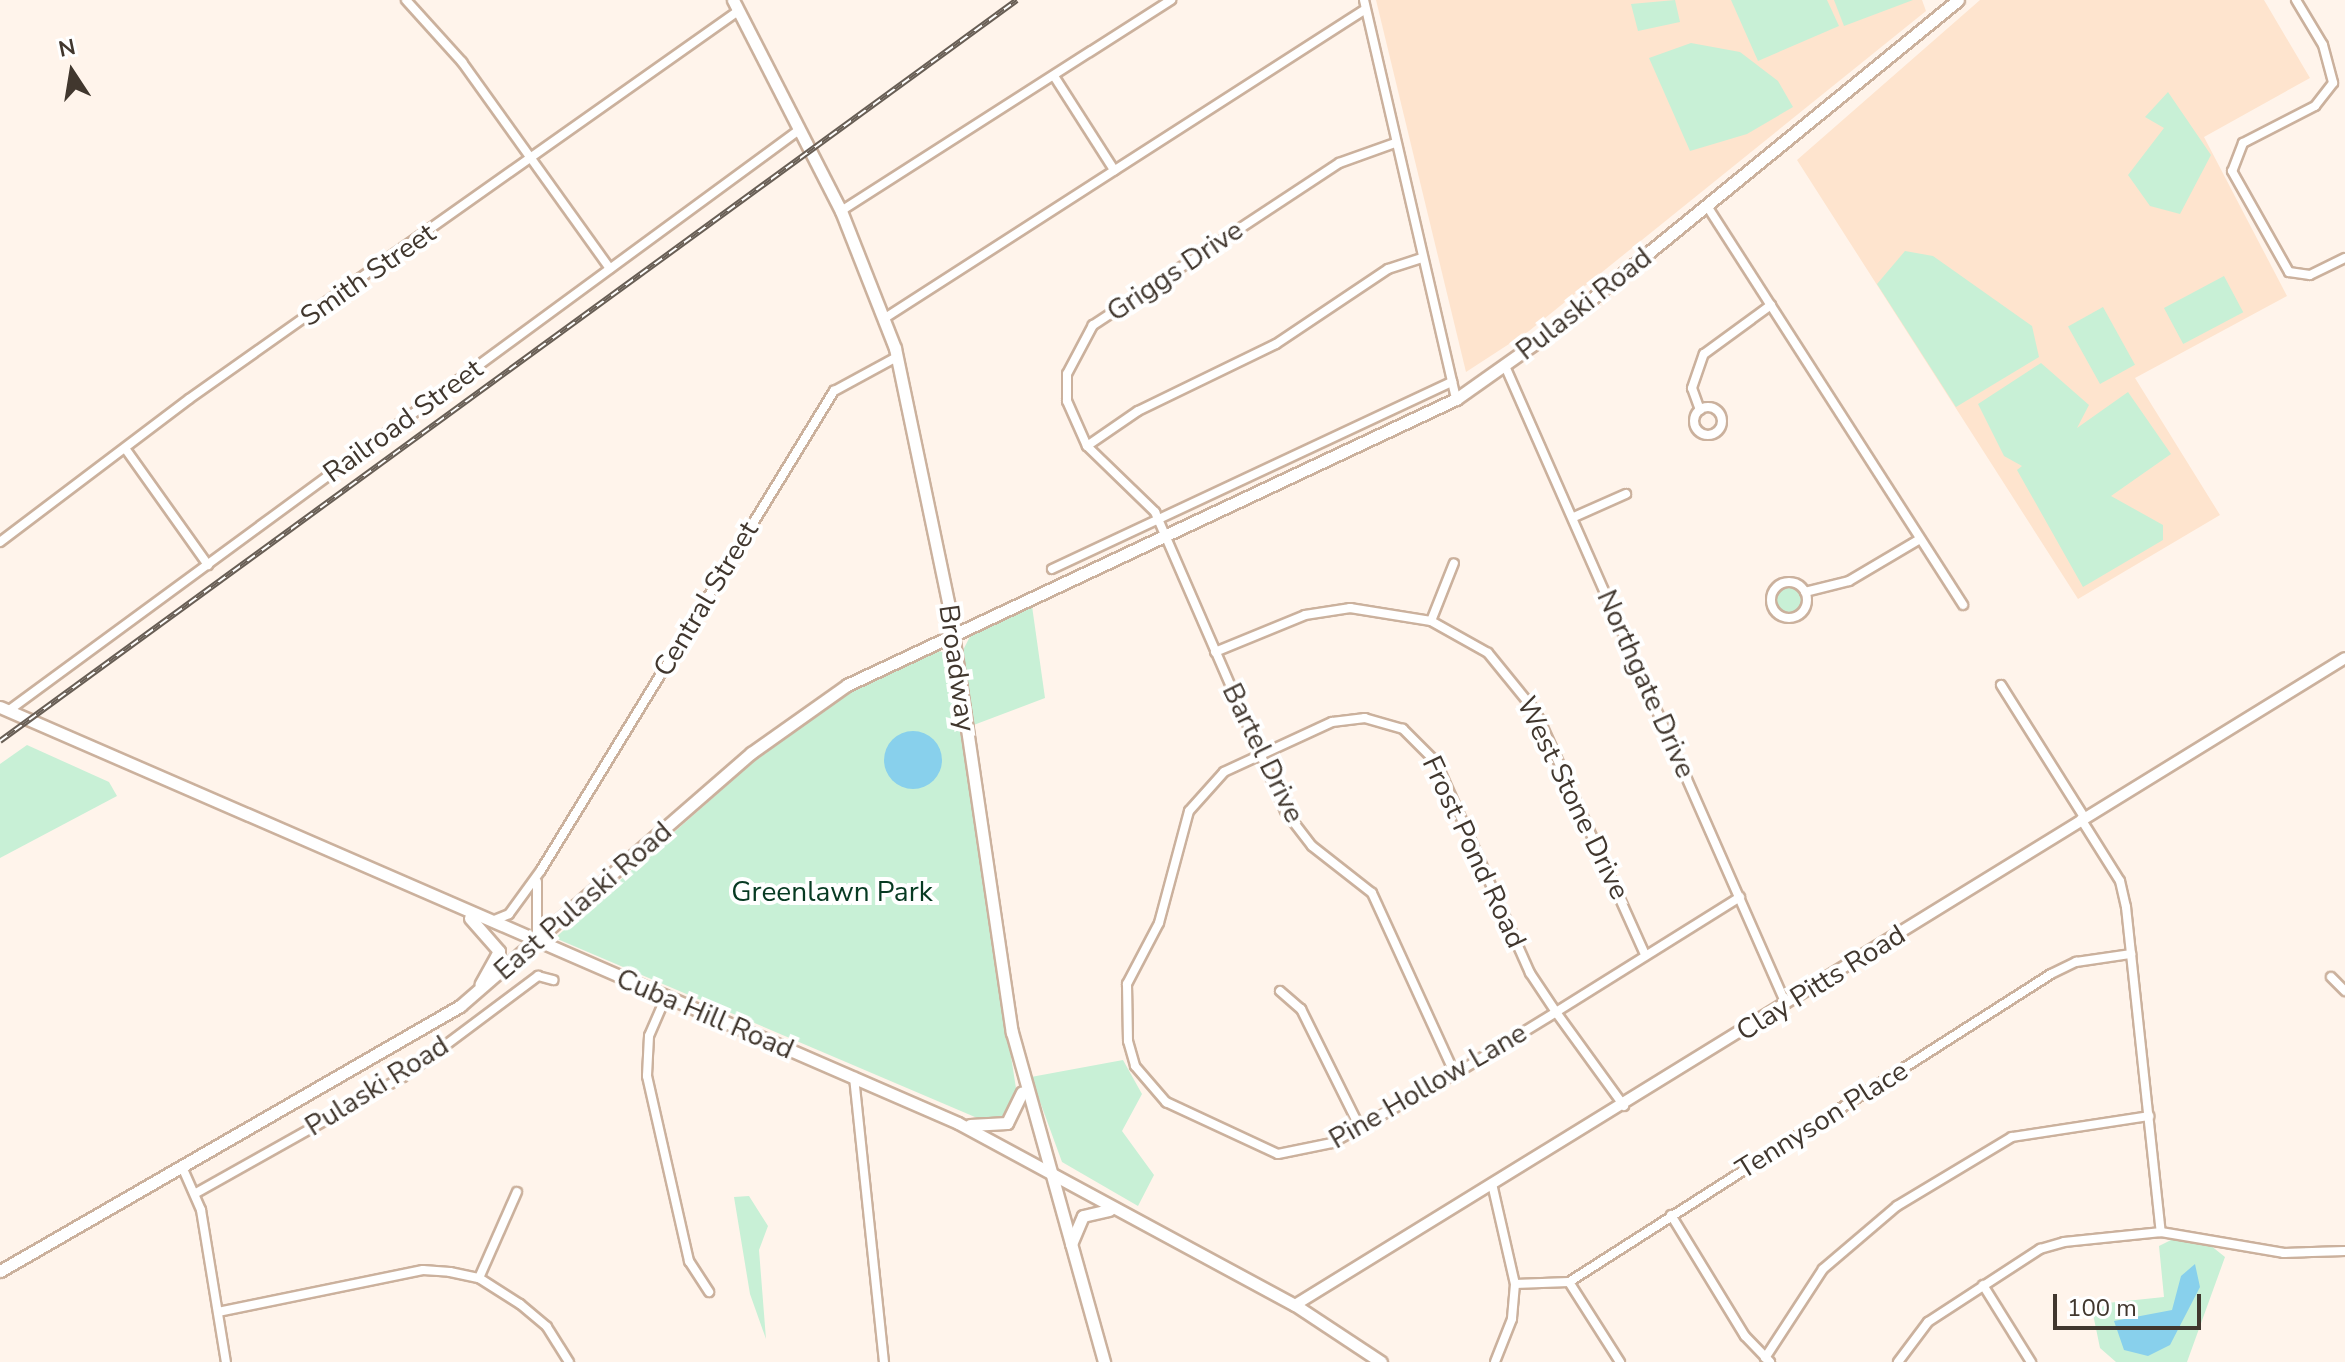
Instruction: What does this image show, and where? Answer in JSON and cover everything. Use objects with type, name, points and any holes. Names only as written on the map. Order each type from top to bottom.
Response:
[{"type":"main road","name":"Pulaski Road","points":[[1166,537],[1456,399],[1505,366],[1707,206],[1958,0]]},
{"type":"main road","name":"Broadway","points":[[735,6],[841,211],[885,318],[897,357],[953,630],[1021,1071],[1104,1362]]},
{"type":"main road","name":"East Pulaski Road","points":[[0,1271],[183,1169],[460,1006],[537,944],[793,721],[953,630],[1166,537]]},
{"type":"main road","name":"Cuba Hill Road","points":[[4,709],[25,723],[958,1123],[1116,1212],[1295,1305],[1381,1362]]},
{"type":"main road","points":[[460,1006],[489,976],[499,951],[464,913]]},
{"type":"main road","points":[[958,1123],[990,1127],[1013,1119],[1022,1102],[1021,1071]]},
{"type":"main road","points":[[1072,1257],[1073,1233],[1083,1216],[1116,1212]]},
{"type":"street","points":[[841,211],[1171,0]]},
{"type":"street","points":[[2296,0],[2323,45],[2333,83],[2315,106],[2243,143],[2232,171],[2289,272],[2310,275],[2345,258]]},
{"type":"street","points":[[411,2],[462,62],[529,160],[610,269]]},
{"type":"street","points":[[885,318],[1364,5],[1456,399]]},
{"type":"street","name":"Smith Street","points":[[0,542],[127,451],[189,399],[529,160],[735,6]]},
{"type":"street","points":[[1054,76],[1114,170]]},
{"type":"street","name":"Railroad Street","points":[[4,709],[208,565],[799,130]]},
{"type":"street","name":"Griggs Drive","points":[[1166,537],[1139,491],[1087,446],[1067,401],[1067,374],[1093,325],[1339,163],[1395,143]]},
{"type":"street","points":[[1707,206],[1963,605]]},
{"type":"street","points":[[1087,446],[1138,411],[1276,344],[1377,275],[1422,258]]},
{"type":"street","points":[[1700,410],[1692,388],[1704,354],[1771,305]]},
{"type":"street","name":"Central Street","points":[[487,923],[509,914],[541,870],[825,403],[853,377],[897,357]]},
{"type":"street","name":"Northgate Drive","points":[[1505,366],[1786,1004]]},
{"type":"street","points":[[1052,569],[1452,382]]},
{"type":"street","points":[[127,451],[208,565]]},
{"type":"street","points":[[1574,517],[1626,494]]},
{"type":"street","name":"Bartel Drive","points":[[1166,537],[1260,753],[1299,830],[1372,893],[1455,1074]]},
{"type":"street","points":[[1805,592],[1849,581],[1920,539]]},
{"type":"street","points":[[1431,621],[1454,563]]},
{"type":"street","points":[[1796,584],[1805,592],[1801,614],[1784,618],[1774,611],[1779,585],[1796,584]]},
{"type":"street","name":"West Stone Drive","points":[[1215,652],[1327,611],[1379,609],[1431,621],[1488,653],[1525,693],[1645,954]]},
{"type":"street","name":"Clay Pitts Road","points":[[1295,1305],[1493,1188],[2083,818],[2345,658]]},
{"type":"street","points":[[2001,685],[2120,881],[2131,954],[2161,1232]]},
{"type":"street","name":"Frost Pond Road","points":[[1260,753],[1349,718],[1383,721],[1423,744],[1530,973],[1624,1106]]},
{"type":"street","name":"Pine Hollow Lane","points":[[1260,753],[1224,772],[1189,811],[1159,923],[1127,984],[1128,1041],[1135,1066],[1166,1102],[1252,1147],[1293,1155],[1359,1126],[1455,1074],[1740,897]]},
{"type":"street","name":"Central Street","points":[[537,944],[533,902],[541,870]]},
{"type":"street","name":"Tennyson Place","points":[[1569,1282],[2051,974],[2076,962],[2131,954]]},
{"type":"street","name":"Pulaski Road","points":[[196,1193],[403,1077],[538,976],[553,980]]},
{"type":"street","points":[[2331,977],[2345,991]]},
{"type":"street","points":[[1280,991],[1301,1009],[1359,1126]]},
{"type":"street","points":[[665,999],[649,1036],[647,1076],[689,1261],[709,1292]]},
{"type":"street","points":[[854,1077],[884,1362]]},
{"type":"street","points":[[1671,1215],[1767,1360],[1823,1269],[1897,1206],[2012,1137],[2149,1116]]},
{"type":"street","points":[[183,1169],[196,1193],[226,1362]]},
{"type":"street","points":[[1493,1188],[1515,1284],[1512,1319],[1495,1362]]},
{"type":"street","points":[[479,1278],[517,1192]]},
{"type":"street","points":[[1898,1362],[1928,1322],[2040,1249],[2161,1232],[2284,1253],[2345,1251]]},
{"type":"street","points":[[218,1312],[423,1270],[479,1278],[547,1327],[569,1362]]},
{"type":"street","points":[[1515,1284],[1569,1282],[1620,1362]]},
{"type":"street","points":[[1983,1285],[2031,1362]]},
{"type":"shaded area","points":[[1376,0],[1922,0],[1926,11],[1529,331],[1466,372]]},
{"type":"shaded area","points":[[1980,0],[2264,0],[2310,78],[2204,137],[2287,296],[2135,378],[2220,515],[2078,599],[1797,160]]},
{"type":"green space","points":[[1675,0],[1680,22],[1638,31],[1631,4]]},
{"type":"green space","points":[[1731,0],[1827,0],[1839,26],[1758,61]]},
{"type":"green space","points":[[1834,0],[1913,0],[1844,26]]},
{"type":"green space","points":[[1691,43],[1740,52],[1778,81],[1793,107],[1747,134],[1690,151],[1649,58]]},
{"type":"green space","points":[[2168,92],[2211,155],[2180,214],[2150,206],[2128,175],[2164,128],[2145,117]]},
{"type":"green space","points":[[1905,251],[1933,256],[2032,326],[2039,357],[1956,407],[1877,284]]},
{"type":"green space","points":[[2224,276],[2243,312],[2183,344],[2164,308]]},
{"type":"green space","points":[[2103,307],[2135,365],[2100,384],[2068,326]]},
{"type":"green space","points":[[2041,363],[2089,405],[2077,428],[2128,392],[2171,454],[2111,496],[2163,525],[2163,540],[2083,587],[2017,470],[2022,466],[2004,456],[1978,404]]},
{"type":"green space","points":[[1789,585],[1800,589],[1804,600],[1800,611],[1789,615],[1778,611],[1774,600],[1778,589]]},
{"type":"green space","points":[[1031,599],[1045,698],[971,726],[961,654],[977,623]]},
{"type":"green space","name":"Greenlawn Park","points":[[930,648],[948,654],[1018,1101],[1009,1119],[989,1123],[555,938],[752,763],[850,691]]},
{"type":"green space","points":[[27,745],[109,782],[117,796],[0,858],[0,764]]},
{"type":"green space","points":[[1123,1060],[1142,1094],[1122,1131],[1154,1175],[1138,1206],[1062,1162],[1031,1077]]},
{"type":"green space","points":[[749,1196],[768,1226],[759,1250],[766,1339],[750,1294],[734,1197]]},
{"type":"green space","points":[[2177,1237],[2210,1245],[2225,1257],[2187,1362],[2116,1362],[2100,1348],[2093,1314],[2107,1303],[2164,1297],[2159,1246]]},
{"type":"water","points":[[913,731],[934,739],[942,760],[934,781],[913,789],[892,781],[884,760],[892,739]]},
{"type":"water","points":[[2195,1264],[2200,1287],[2170,1345],[2148,1356],[2124,1350],[2114,1321],[2172,1310],[2181,1276]]},
{"type":"railway","points":[[0,741],[1017,0]]}]
